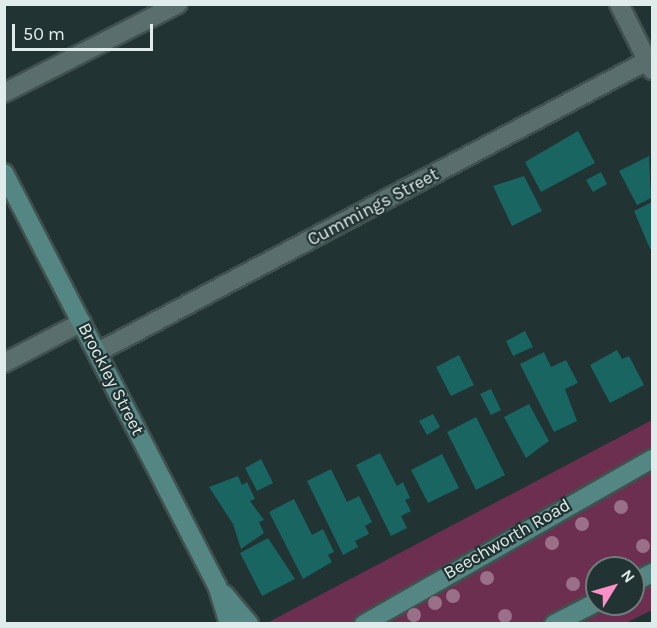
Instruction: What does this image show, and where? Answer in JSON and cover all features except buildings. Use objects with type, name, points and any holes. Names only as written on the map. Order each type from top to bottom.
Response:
[{"type":"main road","name":"Brockley Street","points":[[4,173],[217,585],[229,624]]},
{"type":"main road","name":"Beechworth Road","points":[[364,624],[499,541],[652,459]]},
{"type":"main road","name":"Brockley Street","points":[[217,585],[249,624]]},
{"type":"main road","points":[[554,624],[585,608]]},
{"type":"street","points":[[4,93],[178,4]]},
{"type":"street","points":[[619,4],[650,66]]},
{"type":"street","name":"Cummings Street","points":[[98,352],[650,66]]},
{"type":"street","points":[[4,363],[82,322]]},
{"type":"shaded area","points":[[652,420],[652,610],[645,614],[645,556],[585,556],[585,616],[640,616],[626,623],[265,624]]}]
